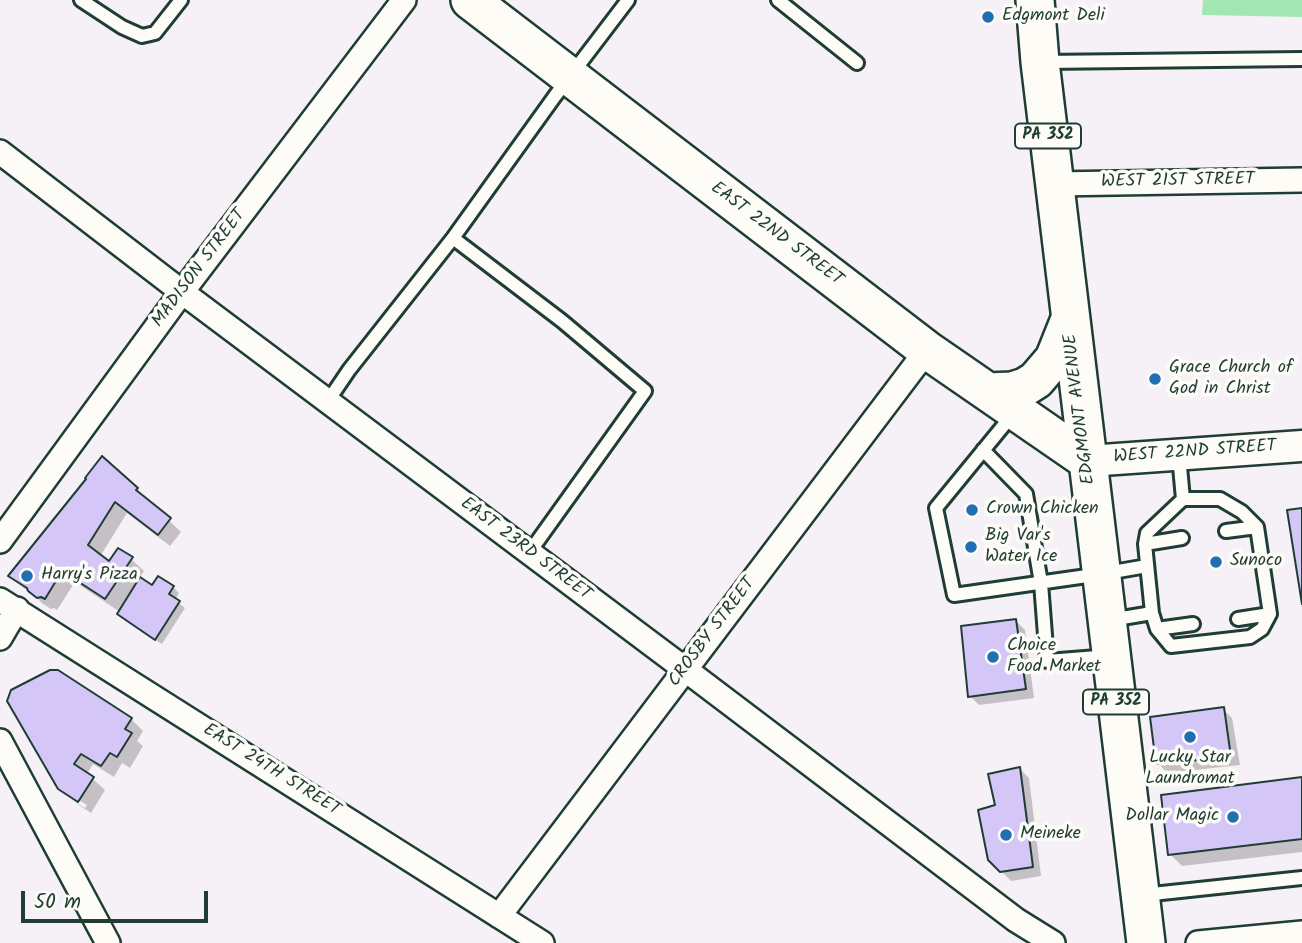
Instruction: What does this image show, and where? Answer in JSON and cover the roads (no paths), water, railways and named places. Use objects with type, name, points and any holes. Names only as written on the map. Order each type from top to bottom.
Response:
[{"type":"main road","name":"EAST 22ND STREET","points":[[470,0],[927,350],[1088,461]]},
{"type":"main road","name":"EDGMONT AVENUE","points":[[1035,0],[1054,184],[1146,943]]},
{"type":"main road","points":[[1001,402],[1012,391],[1036,380],[1054,359],[1070,318]]},
{"type":"street","name":"MADISON STREET","points":[[0,541],[182,292],[404,0]]},
{"type":"street","name":"EAST 23RD STREET","points":[[0,152],[1016,920],[1053,943]]},
{"type":"street","name":"WEST 21ST STREET","points":[[1054,184],[1302,180]]},
{"type":"street","name":"CROSBY STREET","points":[[499,916],[927,350]]},
{"type":"street","name":"WEST 22ND STREET","points":[[1088,461],[1302,446]]},
{"type":"street","points":[[0,638],[9,605]]},
{"type":"street","name":"EAST 24TH STREET","points":[[9,605],[542,943]]},
{"type":"street","points":[[0,741],[108,943]]},
{"type":"street","points":[[1198,943],[1302,933]]},
{"type":"lane","points":[[81,0],[122,27],[142,36],[155,33],[178,1]]},
{"type":"lane","points":[[328,401],[349,370],[453,239],[569,77],[628,0]]},
{"type":"lane","points":[[778,0],[857,63]]},
{"type":"lane","points":[[1040,62],[1302,59]]},
{"type":"lane","points":[[453,239],[562,321],[645,391],[529,553]]},
{"type":"lane","points":[[1001,402],[983,450],[936,508],[954,596],[1147,566]]},
{"type":"lane","points":[[983,450],[1026,494],[1041,583],[1047,661],[1108,638],[1152,613]]},
{"type":"lane","points":[[1179,454],[1183,499]]},
{"type":"lane","points":[[1183,499],[1220,499],[1242,512],[1256,527],[1270,614],[1262,629],[1250,637],[1171,646],[1157,629],[1152,613],[1147,566],[1147,533],[1183,499]]},
{"type":"lane","points":[[1226,531],[1256,527]]},
{"type":"lane","points":[[1145,544],[1182,538]]},
{"type":"lane","points":[[1238,618],[1270,614]]},
{"type":"lane","points":[[1157,629],[1193,624]]},
{"type":"lane","points":[[1139,895],[1302,878]]},
{"type":"place","name":"Edgmont Deli","points":[[988,17]]},
{"type":"place","name":"Grace Church of God in Christ","points":[[1155,379]]},
{"type":"place","name":"Crown Chicken","points":[[972,510]]},
{"type":"place","name":"Big Var's Water Ice","points":[[971,547]]},
{"type":"place","name":"Sunoco","points":[[1216,562]]},
{"type":"place","name":"Harry's Pizza","points":[[27,576]]},
{"type":"place","name":"Choice Food Market","points":[[993,657]]},
{"type":"place","name":"Lucky Star Laundromat","points":[[1190,737]]},
{"type":"place","name":"Dollar Magic","points":[[1233,817]]},
{"type":"place","name":"Meineke","points":[[1006,835]]}]
